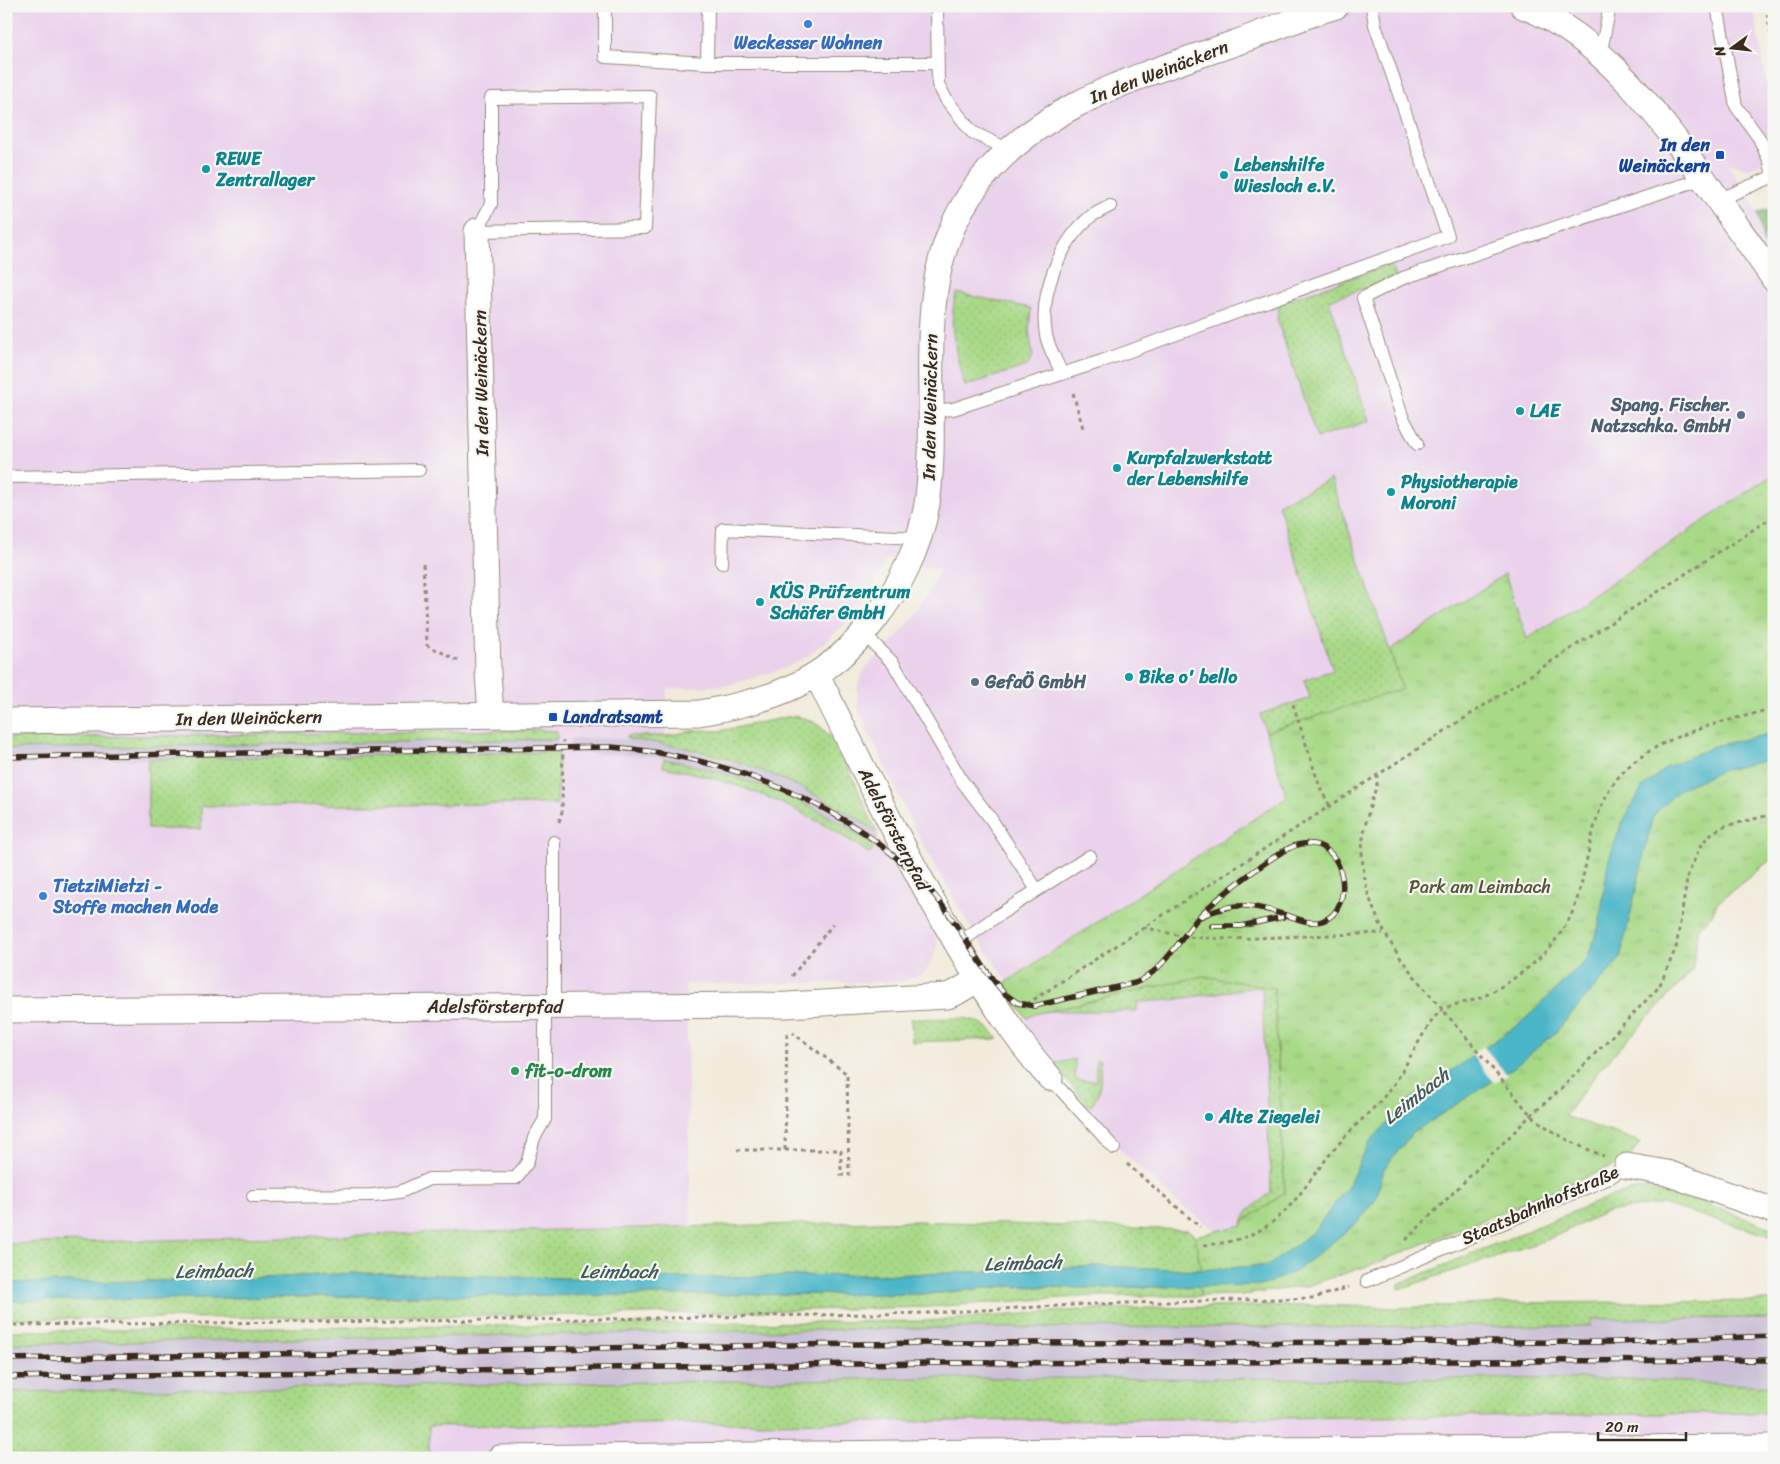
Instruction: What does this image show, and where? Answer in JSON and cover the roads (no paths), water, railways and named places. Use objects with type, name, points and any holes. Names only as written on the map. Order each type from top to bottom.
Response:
[{"type":"street","points":[[1523,6],[1561,25],[1600,56],[1635,89],[1704,178],[1774,279]]},
{"type":"street","name":"In den Weinäckern","points":[[6,721],[700,713],[730,708],[762,699],[817,675],[838,661],[864,634],[883,609],[898,583],[919,538],[926,505],[930,468],[931,339],[938,269],[955,220],[970,195],[1009,150],[1057,114],[1182,61],[1325,8]]},
{"type":"street","name":"In den Weinäckern","points":[[477,231],[488,673],[491,715]]},
{"type":"street","name":"Adelsförsterpfad","points":[[817,675],[891,826],[956,944],[1004,1019],[1050,1078]]},
{"type":"street","name":"Adelsförsterpfad","points":[[6,1010],[794,1005],[947,996],[979,978]]},
{"type":"street","name":"Staatsbahnhofstraße","points":[[1627,1166],[1667,1173],[1774,1212]]},
{"type":"street","points":[[500,1458],[648,1458],[1080,1451],[1774,1447]]},
{"type":"lane","points":[[605,6],[605,57],[707,63],[936,63]]},
{"type":"lane","points":[[707,63],[708,6]]},
{"type":"lane","points":[[937,6],[936,63],[938,84],[946,99],[972,132],[1009,150]]},
{"type":"lane","points":[[930,411],[953,408],[1064,373],[1448,236],[1375,25],[1372,6]]},
{"type":"lane","points":[[1600,56],[1610,6]]},
{"type":"lane","points":[[1717,6],[1736,106],[1759,138],[1770,162],[1773,176],[1718,200]]},
{"type":"lane","points":[[650,96],[645,228],[477,231],[491,204],[491,98],[650,96]]},
{"type":"lane","points":[[1418,444],[1402,416],[1363,298],[1403,278],[1704,178]]},
{"type":"lane","points":[[1064,373],[1046,335],[1046,302],[1054,270],[1072,237],[1090,217],[1110,206]]},
{"type":"lane","points":[[6,477],[418,470]]},
{"type":"lane","points":[[722,563],[723,529],[919,538]]},
{"type":"lane","points":[[864,634],[893,664],[962,781],[991,818],[1037,890]]},
{"type":"lane","points":[[254,1196],[374,1195],[400,1192],[429,1179],[516,1178],[528,1162],[534,1138],[545,1119],[554,842]]},
{"type":"lane","points":[[956,944],[1090,856]]},
{"type":"lane","name":"Adelsförsterpfad","points":[[1050,1078],[1114,1148]]},
{"type":"lane","name":"Staatsbahnhofstraße","points":[[1367,1282],[1610,1178],[1627,1166]]},
{"type":"water","name":"Leimbach","points":[[1774,733],[1774,759],[1724,770],[1681,788],[1653,816],[1620,959],[1556,1032],[1513,1068],[1412,1133],[1384,1169],[1376,1199],[1358,1222],[1296,1271],[1264,1285],[1093,1288],[1006,1286],[929,1294],[359,1296],[6,1301],[6,1283],[224,1280],[358,1273],[601,1279],[928,1274],[1095,1266],[1201,1270],[1269,1265],[1313,1232],[1347,1188],[1370,1141],[1412,1098],[1522,1022],[1587,959],[1599,926],[1608,862],[1621,825],[1642,788],[1667,767],[1714,746]]},
{"type":"railway","points":[[6,757],[611,747],[654,752],[698,761],[741,773],[784,789],[824,809],[863,832],[898,859],[930,890],[950,915],[985,969],[1005,994],[1018,1003],[1034,1006],[1135,983],[1144,978],[1161,964],[1197,919],[1205,911],[1216,901],[1275,856],[1297,845],[1314,844],[1327,850],[1336,861],[1341,874],[1343,889],[1340,903],[1333,914],[1322,921],[1309,922],[1264,909],[1243,906],[1222,908],[1211,912],[1198,918]]},
{"type":"railway","points":[[1212,926],[1241,926],[1283,917]]},
{"type":"railway","points":[[6,1359],[929,1343],[1617,1342],[1774,1336]]},
{"type":"railway","points":[[6,1377],[929,1363],[1774,1360]]},
{"type":"place","name":"Weckesser Wohnen","points":[[808,24]]},
{"type":"place","name":"In den Weinäckern","points":[[1720,155]]},
{"type":"place","name":"REWE Zentrallager","points":[[206,169]]},
{"type":"place","name":"Lebenshilfe Wiesloch e.V.","points":[[1224,175]]},
{"type":"place","name":"LAE","points":[[1520,411]]},
{"type":"place","name":"Spang. Fischer. Natzschka. GmbH","points":[[1741,415]]},
{"type":"place","name":"Kurpfalzwerkstatt der Lebenshilfe","points":[[1117,468]]},
{"type":"place","name":"Physiotherapie Moroni","points":[[1391,492]]},
{"type":"place","name":"KÜS Prüfzentrum Schäfer GmbH","points":[[760,602]]},
{"type":"place","name":"Bike o' bello","points":[[1129,677]]},
{"type":"place","name":"GefaÖ GmbH","points":[[975,682]]},
{"type":"place","name":"Landratsamt","points":[[553,717]]},
{"type":"place","name":"TietziMietzi - Stoffe machen Mode","points":[[43,896]]},
{"type":"place","name":"fit-o-drom","points":[[515,1071]]},
{"type":"place","name":"Alte Ziegelei","points":[[1209,1117]]},
{"type":"park label","name":"Park am Leimbach","points":[[1480,887]]}]
